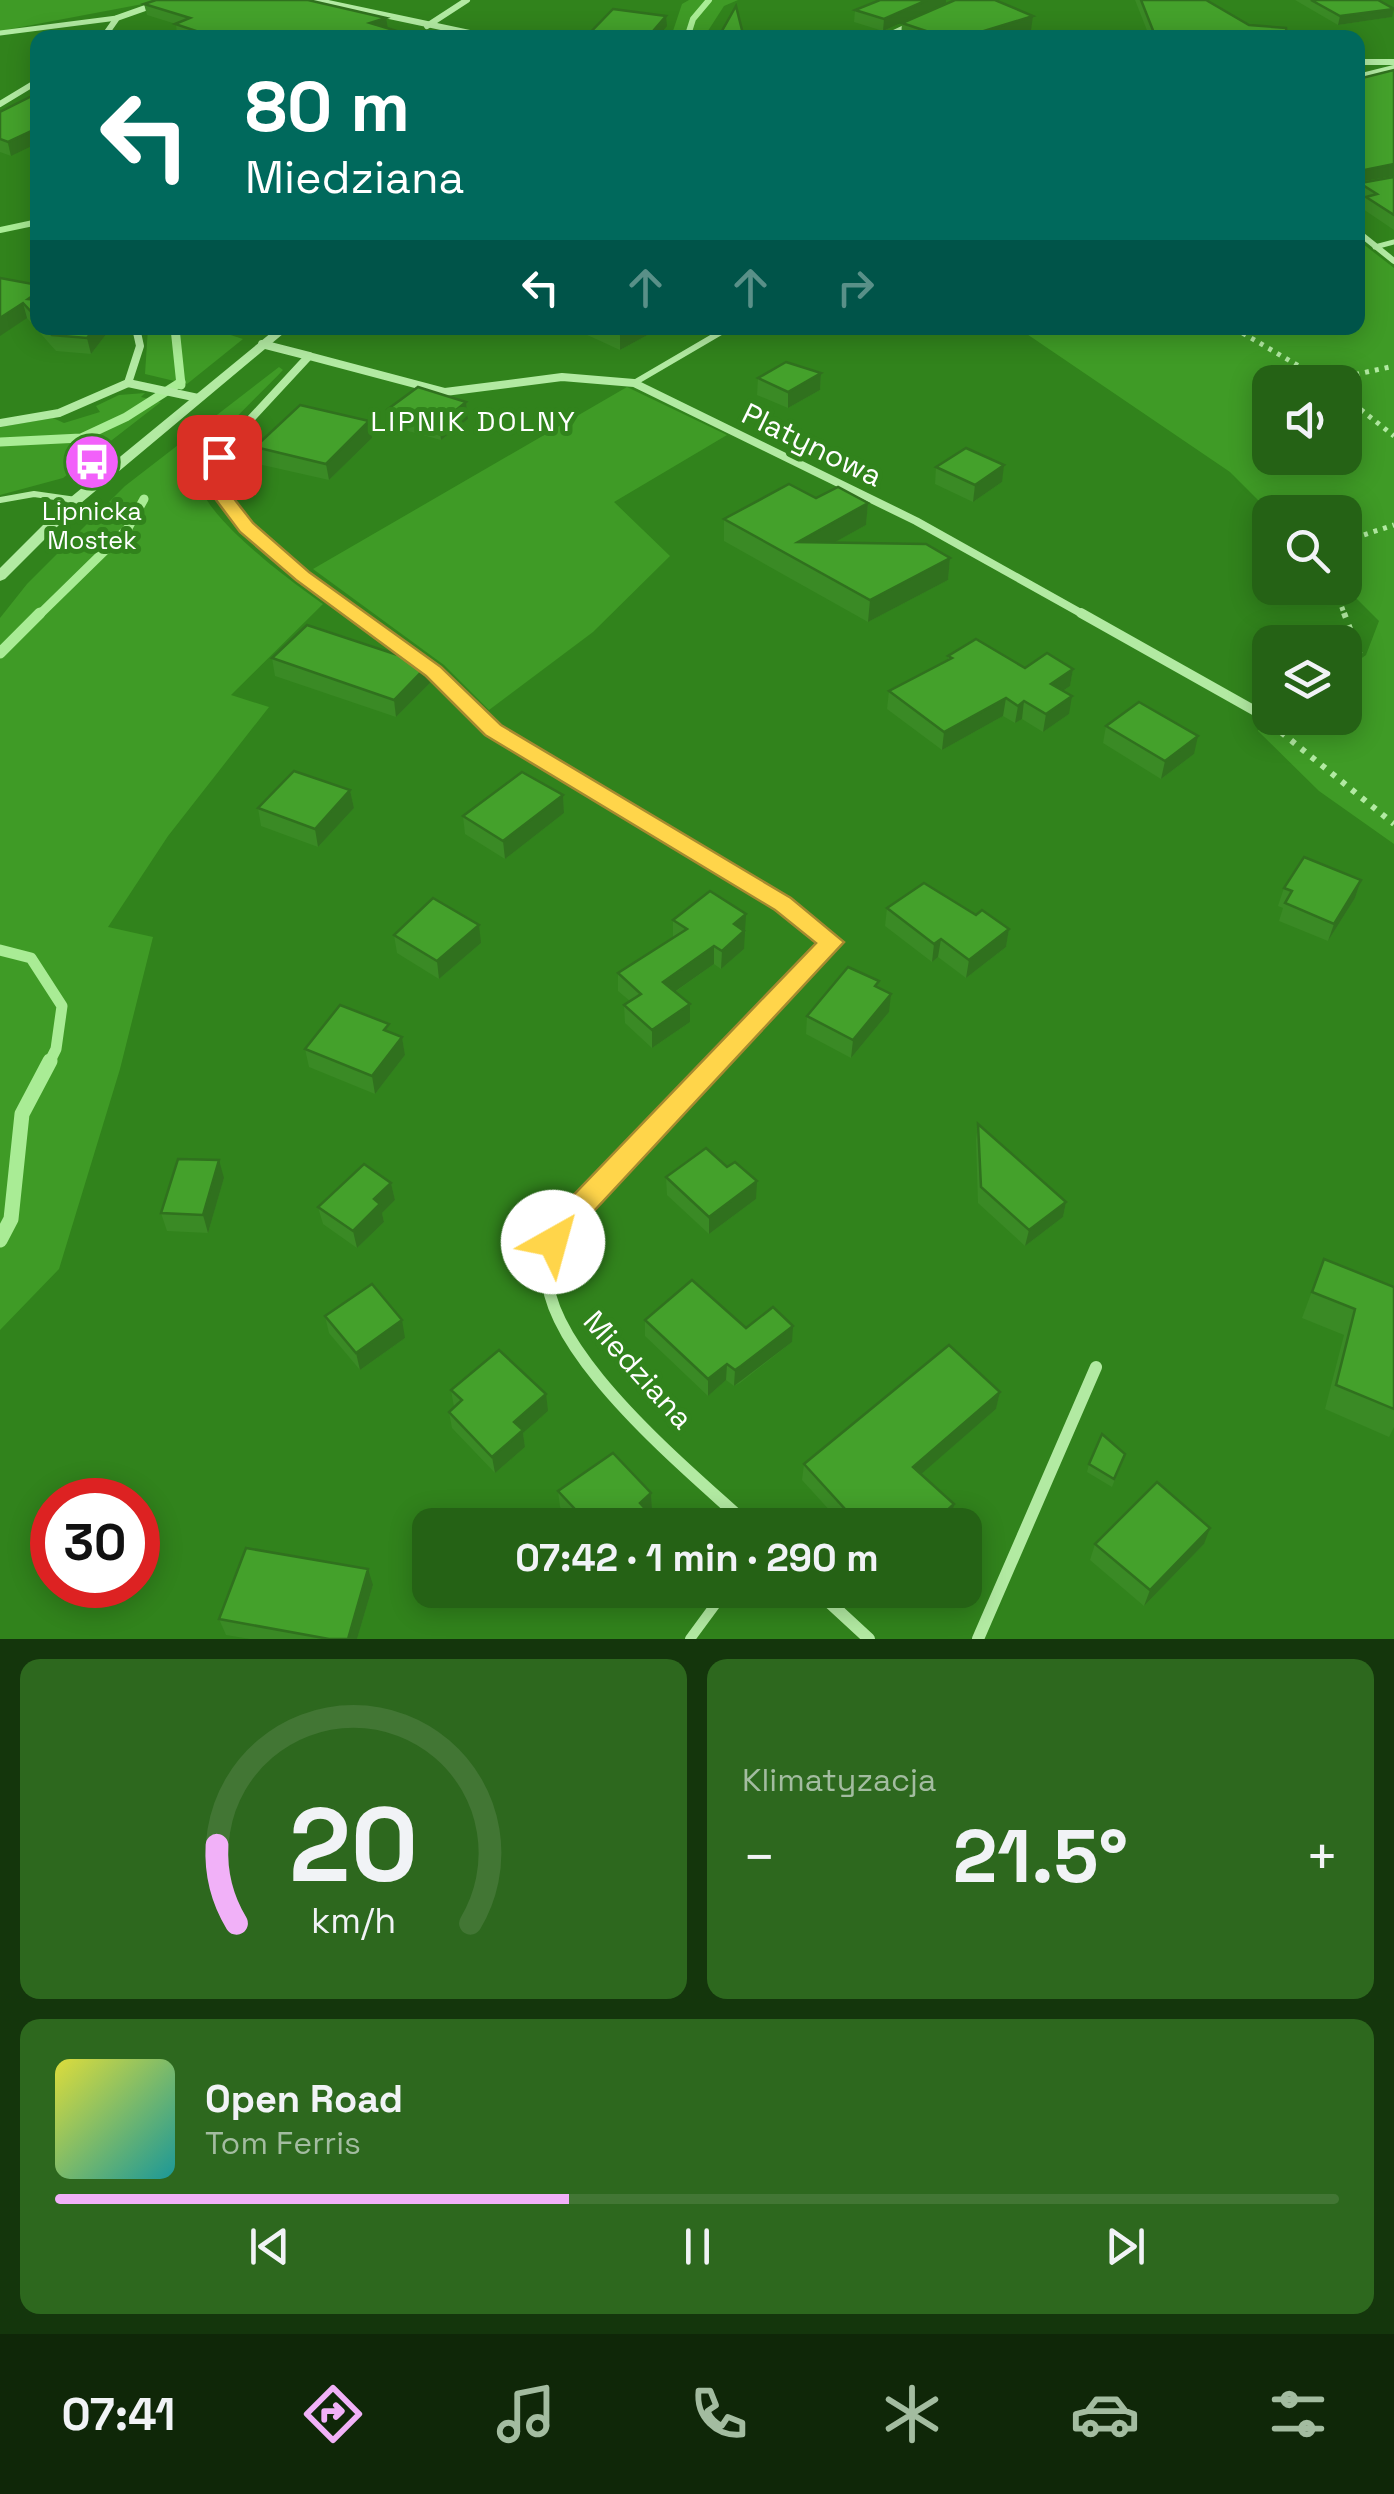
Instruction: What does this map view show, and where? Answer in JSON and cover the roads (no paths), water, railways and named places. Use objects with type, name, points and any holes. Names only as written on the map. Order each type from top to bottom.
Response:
[{"type":"street","points":[[109,30],[117,18],[168,0]]},
{"type":"street","points":[[314,0],[449,30]]},
{"type":"street","points":[[427,26],[467,0]]},
{"type":"street","points":[[898,30],[930,16]]},
{"type":"street","points":[[1365,63],[1394,65]]},
{"type":"street","points":[[1365,75],[1394,65]]},
{"type":"street","points":[[0,104],[30,86]]},
{"type":"street","points":[[1365,238],[1394,261]]},
{"type":"street","points":[[128,383],[140,346],[138,335]]},
{"type":"street","points":[[0,576],[76,500],[274,335]]},
{"type":"street","points":[[262,344],[309,356]]},
{"type":"street","name":"Platynowa","points":[[309,356],[395,382],[445,392],[562,377],[634,382],[916,521],[1252,709]]},
{"type":"street","name":"Miedziana","points":[[309,356],[232,439],[214,472],[216,488],[246,528],[302,576],[434,672],[493,730],[783,904],[832,942],[798,973],[571,1217],[553,1242],[546,1275],[551,1304],[564,1333],[608,1387],[731,1508]]},
{"type":"street","points":[[0,423],[59,413],[128,383],[198,398]]},
{"type":"street","points":[[978,1639],[1096,1367]]},
{"type":"street","points":[[835,1608],[868,1639]]},
{"type":"lane","points":[[0,33],[117,18]]},
{"type":"lane","points":[[1375,247],[1394,242]]},
{"type":"lane","points":[[634,382],[716,335]]},
{"type":"lane","points":[[0,500],[34,494],[76,500]]},
{"type":"lane","points":[[690,1639],[713,1608]]},
{"type":"waterway","points":[[690,30],[693,19],[709,0]]},
{"type":"waterway","points":[[0,230],[30,224]]},
{"type":"waterway","points":[[176,335],[181,382]]},
{"type":"waterway","points":[[0,442],[81,438],[126,417],[181,382]]},
{"type":"waterway","points":[[38,616],[128,528],[144,499]]},
{"type":"waterway","points":[[0,653],[40,613]]},
{"type":"waterway","points":[[0,950],[31,958],[62,1006],[56,1049],[50,1061]]},
{"type":"waterway","points":[[0,1240],[11,1219],[22,1114],[50,1061]]},
{"type":"place","name":"Lipnicka Mostek","points":[[92,462]]},
{"type":"district","name":"LIPNIK DOLNY","points":[[474,421]]}]
